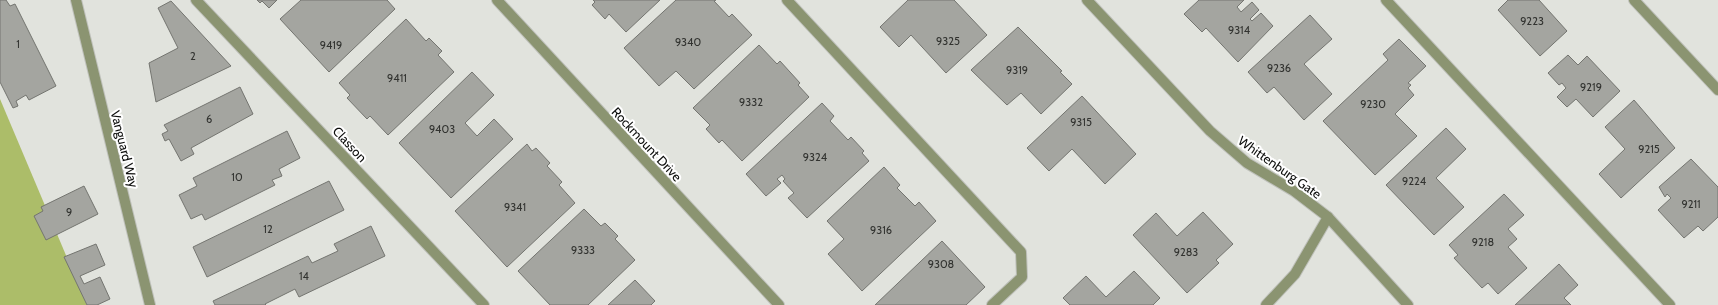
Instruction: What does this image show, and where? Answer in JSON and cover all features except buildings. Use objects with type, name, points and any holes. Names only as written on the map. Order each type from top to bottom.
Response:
[{"type":"street","name":"Vanguard Way","points":[[76,0],[150,305]]},
{"type":"street","name":"Classon","points":[[196,0],[484,305]]},
{"type":"street","name":"Rockmount Drive","points":[[497,0],[779,305]]},
{"type":"street","points":[[787,0],[1021,252],[1022,277],[992,305]]},
{"type":"street","name":"Whittenburg Gate","points":[[1086,0],[1210,131],[1246,163],[1294,191],[1328,217],[1408,305]]},
{"type":"street","points":[[1386,0],[1670,305]]},
{"type":"street","points":[[1634,0],[1718,90]]},
{"type":"street","points":[[1266,305],[1295,274],[1328,217]]},
{"type":"green space","points":[[0,99],[87,305],[0,305]]}]
